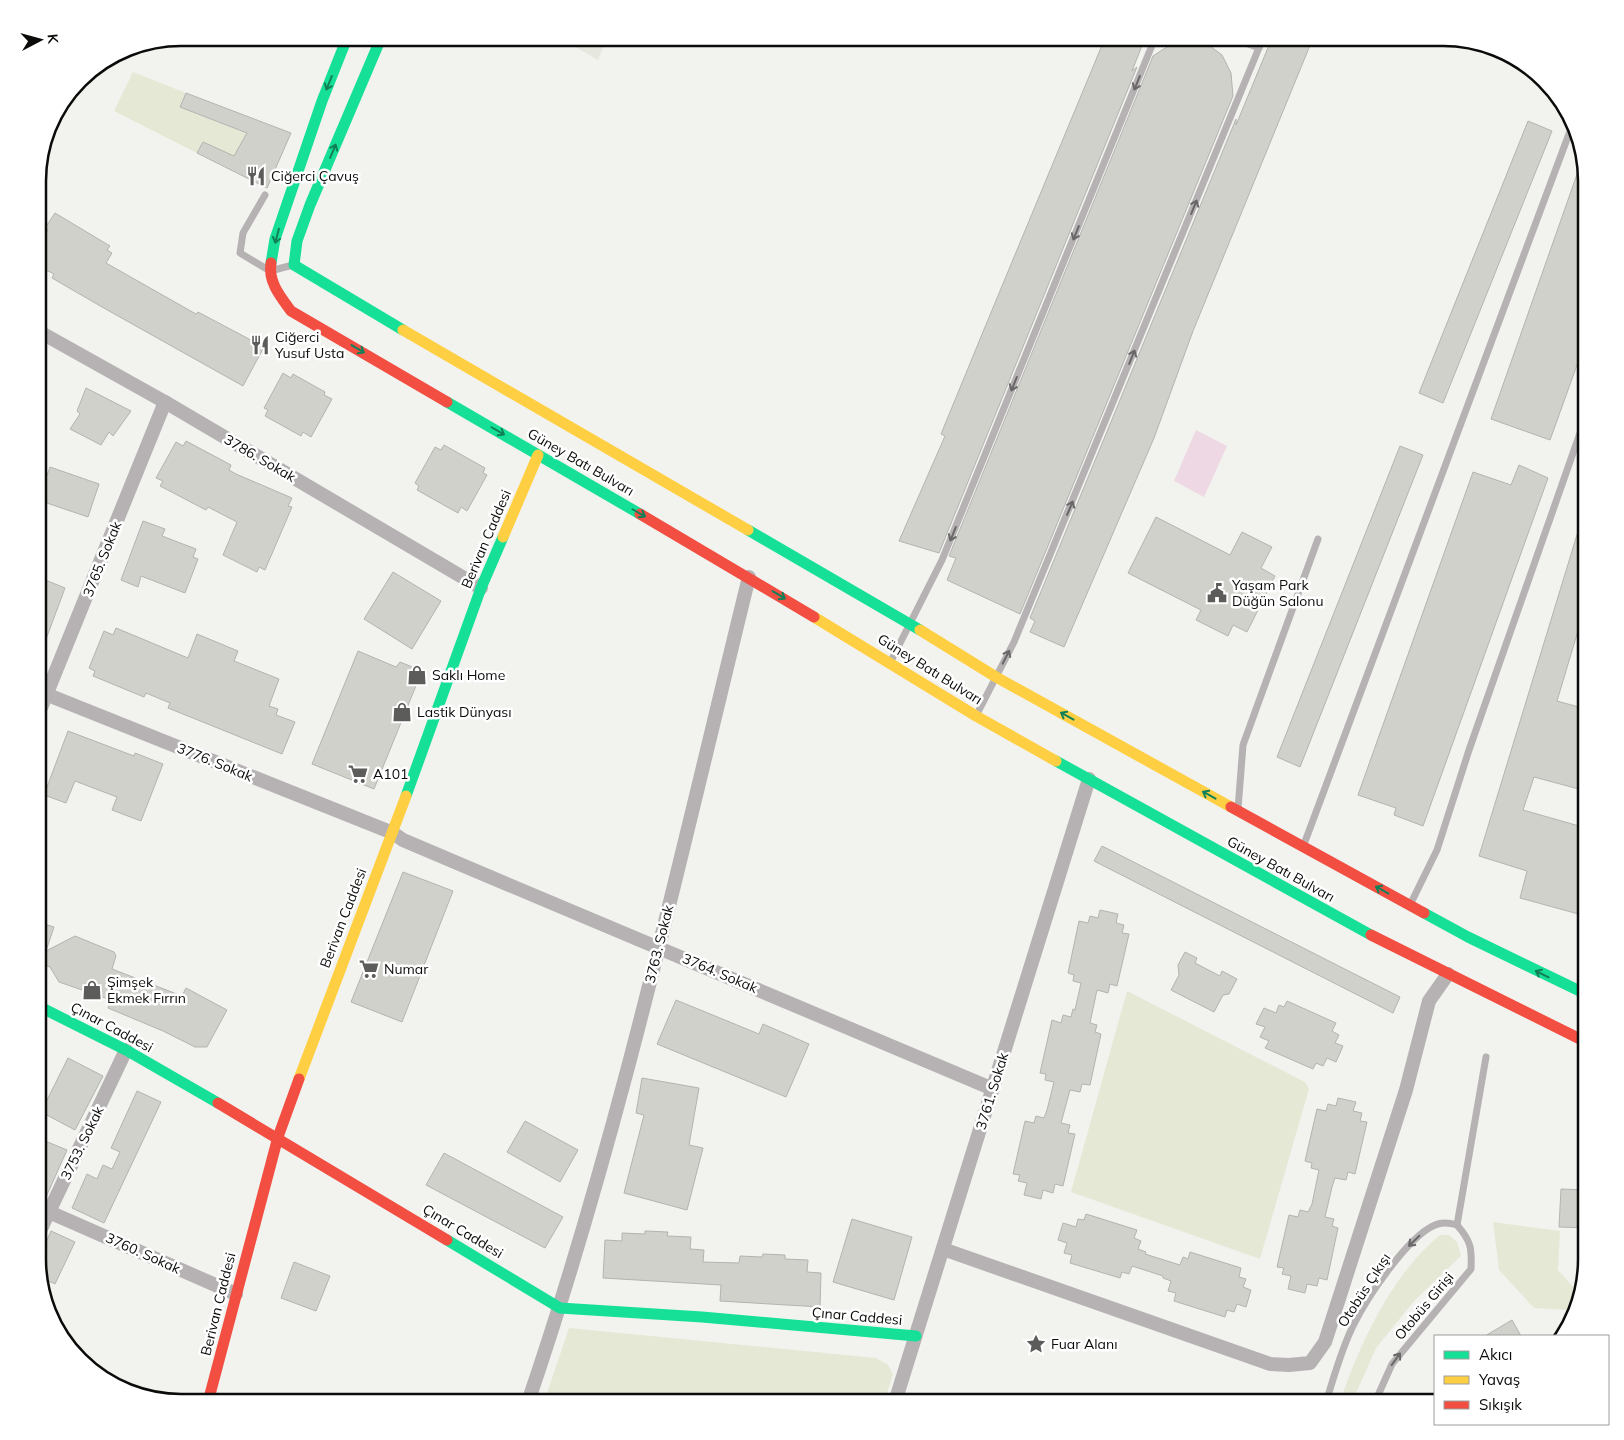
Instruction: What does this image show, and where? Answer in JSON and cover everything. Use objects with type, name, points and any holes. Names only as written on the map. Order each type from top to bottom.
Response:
[{"type":"street","points":[[270,271],[275,239],[322,101],[343,47]]},
{"type":"street","points":[[294,265],[297,242],[310,205],[377,47]]},
{"type":"street","name":"Güney Batı Bulvarı","points":[[294,265],[306,274],[910,624],[996,677],[1468,937],[1578,990]]},
{"type":"street","name":"Güney Batı Bulvarı","points":[[270,271],[276,292],[291,311],[749,577],[976,716],[1376,938],[1578,1038]]},
{"type":"street","name":"3786. Sokak","points":[[47,336],[164,402],[481,588]]},
{"type":"street","name":"3765. Sokak","points":[[47,681],[164,402]]},
{"type":"street","name":"Berivan Caddesi","points":[[210,1394],[278,1136],[328,999],[393,833],[481,588],[538,455]]},
{"type":"street","name":"3763. Sokak","points":[[531,1394],[560,1308],[637,1031],[749,577]]},
{"type":"street","name":"3776. Sokak","points":[[47,695],[393,833]]},
{"type":"street","name":"3761. Sokak","points":[[898,1394],[1089,779]]},
{"type":"street","name":"3764. Sokak","points":[[393,833],[403,840],[468,868],[993,1089]]},
{"type":"street","points":[[943,1249],[1270,1364],[1289,1366],[1310,1363],[1326,1342],[1406,1090],[1429,1001],[1448,974]]},
{"type":"street","name":"Çınar Caddesi","points":[[47,1010],[126,1050],[278,1136],[560,1308],[702,1317],[916,1336]]},
{"type":"street","name":"3753. Sokak","points":[[47,1216],[126,1050]]},
{"type":"street","name":"3760. Sokak","points":[[49,1212],[236,1294]]},
{"type":"lane","points":[[890,663],[942,560],[1152,46]]},
{"type":"lane","points":[[976,716],[1014,642],[1077,492],[1259,48],[1254,46]]},
{"type":"lane","points":[[1303,847],[1569,133]]},
{"type":"lane","points":[[265,195],[243,233],[240,253],[270,271],[294,265]]},
{"type":"lane","points":[[1410,905],[1437,850],[1469,750],[1577,441]]},
{"type":"lane","points":[[1238,811],[1243,745],[1318,539]]},
{"type":"lane","points":[[1457,1225],[1486,1057]]},
{"type":"lane","name":"Otobüs Çıkışı","points":[[1329,1394],[1353,1326],[1395,1261],[1416,1238],[1436,1224],[1457,1225]]},
{"type":"lane","name":"Otobüs Girişi","points":[[1379,1394],[1392,1364],[1471,1269],[1472,1252],[1469,1237],[1457,1225]]},
{"type":"shaded area","points":[[575,47],[603,47],[598,60]]},
{"type":"shaded area","points":[[1196,430],[1227,446],[1204,497],[1174,481]]},
{"type":"green space","points":[[133,72],[186,93],[180,107],[252,135],[234,156],[203,142],[197,153],[114,111]]},
{"type":"green space","points":[[1127,991],[1305,1082],[1309,1089],[1260,1259],[1071,1192]]},
{"type":"green space","points":[[1493,1222],[1560,1231],[1558,1270],[1574,1288],[1567,1310],[1534,1308],[1499,1270]]},
{"type":"green space","points":[[1440,1235],[1449,1235],[1457,1242],[1461,1256],[1414,1301],[1376,1348],[1356,1394],[1343,1394],[1367,1334],[1379,1312],[1392,1290],[1423,1251]]},
{"type":"green space","points":[[569,1328],[876,1358],[888,1365],[893,1374],[887,1394],[547,1394]]},
{"type":"building","points":[[1102,46],[1142,46],[1132,71],[1137,67],[939,553],[899,541],[945,436],[941,434]]},
{"type":"building","points":[[1168,46],[1210,46],[1222,55],[1231,73],[1233,96],[1020,614],[947,580],[956,558],[949,556],[1153,56]]},
{"type":"building","points":[[1269,46],[1310,46],[1193,331],[1154,438],[1064,647],[1030,632],[1035,621],[1030,618],[1236,119],[1236,125]]},
{"type":"building","points":[[186,93],[291,133],[267,188],[197,153],[203,142],[234,156],[247,133],[180,107]]},
{"type":"building","points":[[1528,121],[1552,131],[1443,403],[1419,393]]},
{"type":"building","points":[[1577,174],[1577,365],[1550,440],[1491,419]]},
{"type":"building","points":[[55,213],[110,246],[107,250],[112,253],[106,263],[196,314],[198,312],[264,347],[243,386],[52,278],[54,274],[47,270],[47,225]]},
{"type":"building","points":[[283,373],[291,378],[293,374],[325,392],[324,395],[332,399],[311,437],[303,432],[301,436],[265,416],[268,410],[264,408]]},
{"type":"building","points":[[86,388],[131,411],[113,436],[109,432],[101,445],[70,429],[80,414],[77,411]]},
{"type":"building","points":[[186,441],[231,465],[229,470],[236,474],[292,498],[288,506],[292,507],[265,570],[259,567],[257,572],[223,555],[237,522],[208,507],[206,510],[160,486],[163,481],[156,478],[176,442],[183,446]]},
{"type":"building","points":[[444,445],[485,468],[483,473],[487,475],[467,511],[461,507],[458,513],[417,490],[419,486],[415,483],[435,447],[441,450]]},
{"type":"building","points":[[1400,446],[1423,455],[1300,767],[1277,757]]},
{"type":"building","points":[[1519,465],[1548,478],[1423,826],[1394,815],[1396,808],[1358,795],[1473,472],[1511,485]]},
{"type":"building","points":[[50,467],[99,484],[88,517],[47,503],[47,475]]},
{"type":"building","name":"Yaşam Park Düğün Salonu","points":[[1156,517],[1230,555],[1242,532],[1272,547],[1261,568],[1275,576],[1247,632],[1233,625],[1228,636],[1196,620],[1201,610],[1128,573]]},
{"type":"building","points":[[143,521],[165,529],[162,536],[196,549],[193,557],[198,559],[185,593],[141,576],[138,587],[121,580]]},
{"type":"building","points":[[1577,534],[1577,633],[1557,701],[1577,707],[1578,789],[1534,777],[1523,810],[1578,826],[1578,914],[1520,898],[1527,871],[1479,856]]},
{"type":"building","points":[[393,572],[441,601],[412,649],[364,619]]},
{"type":"building","points":[[47,581],[65,588],[47,636]]},
{"type":"building","points":[[116,628],[188,658],[197,634],[238,651],[234,661],[279,679],[269,706],[278,709],[276,715],[295,722],[282,754],[168,708],[170,703],[146,693],[144,697],[93,676],[95,671],[89,668],[104,631],[113,635]]},
{"type":"building","points":[[358,651],[396,667],[400,662],[422,671],[374,789],[312,764]]},
{"type":"building","points":[[68,731],[134,756],[135,753],[163,764],[141,821],[112,810],[117,797],[75,781],[66,803],[47,796],[47,787]]},
{"type":"building","points":[[1102,846],[1400,997],[1393,1013],[1094,861]]},
{"type":"building","points":[[403,872],[453,891],[402,1022],[351,1002]]},
{"type":"building","points":[[1100,910],[1118,914],[1116,923],[1124,925],[1122,933],[1129,934],[1117,986],[1110,984],[1108,993],[1097,990],[1090,1023],[1097,1025],[1095,1032],[1101,1034],[1090,1085],[1082,1084],[1080,1092],[1070,1090],[1061,1123],[1070,1125],[1068,1133],[1075,1134],[1063,1186],[1055,1184],[1053,1193],[1043,1190],[1041,1199],[1024,1195],[1027,1183],[1018,1181],[1020,1175],[1013,1174],[1025,1121],[1034,1123],[1036,1116],[1044,1118],[1047,1110],[1054,1082],[1045,1080],[1046,1074],[1040,1073],[1052,1020],[1061,1023],[1063,1015],[1071,1017],[1073,1009],[1075,1010],[1081,983],[1073,981],[1074,975],[1068,973],[1079,921],[1088,923],[1090,916],[1098,918]]},
{"type":"building","points":[[47,925],[54,927],[47,948]]},
{"type":"building","points":[[75,936],[114,952],[116,956],[112,969],[182,996],[186,988],[227,1010],[207,1047],[195,1047],[163,1031],[108,1008],[111,1000],[59,982],[50,967],[47,966],[47,950]]},
{"type":"building","points":[[1185,952],[1197,958],[1195,963],[1220,976],[1222,971],[1237,979],[1229,994],[1223,995],[1214,1012],[1171,990],[1179,975],[1178,965]]},
{"type":"building","points":[[676,1000],[759,1034],[763,1024],[809,1044],[786,1097],[657,1044]]},
{"type":"building","points":[[1287,1001],[1336,1023],[1332,1031],[1339,1035],[1335,1043],[1343,1046],[1336,1062],[1327,1058],[1323,1066],[1316,1063],[1313,1069],[1265,1048],[1269,1041],[1260,1037],[1265,1027],[1256,1024],[1264,1008],[1276,1013],[1279,1005],[1284,1007]]},
{"type":"building","points":[[68,1058],[103,1076],[75,1130],[47,1115],[47,1100]]},
{"type":"building","points":[[642,1078],[699,1088],[689,1145],[703,1148],[687,1210],[624,1193],[644,1115],[636,1113]]},
{"type":"building","points":[[137,1091],[161,1102],[104,1223],[72,1208],[87,1174],[97,1179],[103,1165],[112,1169],[120,1152],[111,1148]]},
{"type":"building","points":[[1338,1098],[1356,1102],[1353,1111],[1362,1113],[1360,1121],[1367,1122],[1355,1174],[1348,1172],[1346,1180],[1335,1178],[1332,1187],[1325,1217],[1334,1219],[1332,1226],[1338,1228],[1327,1280],[1319,1278],[1317,1286],[1307,1284],[1305,1293],[1288,1289],[1291,1276],[1282,1274],[1284,1268],[1277,1267],[1289,1215],[1298,1217],[1300,1210],[1308,1212],[1312,1204],[1319,1170],[1311,1168],[1312,1163],[1305,1161],[1317,1109],[1326,1111],[1328,1104],[1336,1106]]},
{"type":"building","points":[[525,1121],[578,1150],[560,1182],[507,1152]]},
{"type":"building","points":[[47,1142],[67,1150],[47,1195]]},
{"type":"building","points":[[444,1153],[563,1217],[545,1248],[426,1185]]},
{"type":"building","points":[[1561,1189],[1578,1190],[1578,1228],[1559,1227]]},
{"type":"building","points":[[1086,1214],[1137,1230],[1134,1238],[1141,1241],[1138,1249],[1146,1252],[1145,1254],[1180,1265],[1183,1257],[1188,1259],[1190,1252],[1241,1268],[1239,1277],[1246,1279],[1243,1287],[1251,1290],[1246,1307],[1237,1304],[1234,1312],[1227,1310],[1225,1317],[1174,1301],[1176,1293],[1168,1291],[1171,1281],[1163,1278],[1163,1276],[1132,1266],[1129,1274],[1122,1272],[1120,1278],[1070,1263],[1072,1255],[1064,1253],[1067,1243],[1058,1240],[1063,1223],[1076,1227],[1078,1219],[1084,1220]]},
{"type":"building","points":[[852,1219],[912,1237],[894,1300],[833,1282]]},
{"type":"building","points":[[51,1231],[75,1242],[55,1284],[49,1281],[47,1240]]},
{"type":"building","points":[[645,1231],[668,1232],[667,1236],[691,1237],[690,1249],[704,1250],[703,1262],[739,1263],[740,1256],[762,1257],[763,1254],[785,1255],[785,1259],[808,1260],[807,1272],[821,1273],[820,1307],[720,1301],[721,1285],[603,1278],[605,1240],[622,1241],[622,1233],[645,1234]]},
{"type":"building","points":[[294,1262],[330,1276],[316,1311],[281,1298]]},
{"type":"building","points":[[1512,1320],[1520,1335],[1487,1335]]},
{"type":"traffic: fast","points":[[271,263],[275,239],[322,101],[343,47]]},
{"type":"traffic: fast","points":[[377,47],[310,205],[297,241],[294,265],[403,330]]},
{"type":"traffic: fast","points":[[447,402],[640,514]]},
{"type":"traffic: fast","points":[[748,530],[920,630]]},
{"type":"traffic: fast","points":[[406,796],[481,588],[503,537]]},
{"type":"traffic: fast","points":[[1056,761],[1371,935]]},
{"type":"traffic: fast","points":[[1424,913],[1468,937],[1578,990]]},
{"type":"traffic: fast","points":[[47,1010],[126,1050],[218,1103]]},
{"type":"traffic: fast","points":[[447,1240],[560,1308],[702,1317],[916,1336]]},
{"type":"traffic: slow","points":[[403,330],[748,530]]},
{"type":"traffic: slow","points":[[503,537],[538,455]]},
{"type":"traffic: slow","points":[[814,617],[976,716],[1056,761]]},
{"type":"traffic: slow","points":[[920,630],[996,677],[1231,807]]},
{"type":"traffic: slow","points":[[299,1079],[406,796]]},
{"type":"traffic: jam","points":[[271,263],[273,283],[291,311],[447,402]]},
{"type":"traffic: jam","points":[[640,514],[814,617]]},
{"type":"traffic: jam","points":[[1231,807],[1424,913]]},
{"type":"traffic: jam","points":[[1371,935],[1578,1038]]},
{"type":"traffic: jam","points":[[210,1394],[278,1137],[299,1079]]},
{"type":"traffic: jam","points":[[218,1103],[447,1240]]},
{"type":"place","name":"Ciğerci Çavuş","points":[[256,176]]},
{"type":"place","name":"Ciğerci Yusuf Usta","points":[[260,345]]},
{"type":"place","name":"Yaşam Park Düğün Salonu","points":[[1217,593]]},
{"type":"place","name":"Saklı Home","points":[[417,675]]},
{"type":"place","name":"Lastik Dünyası","points":[[402,712]]},
{"type":"place","name":"A101","points":[[358,774]]},
{"type":"place","name":"Numar","points":[[369,969]]},
{"type":"place","name":"Şimşek Ekmek Fırrın","points":[[92,990]]},
{"type":"place","name":"Fuar Alanı","points":[[1036,1344]]}]
